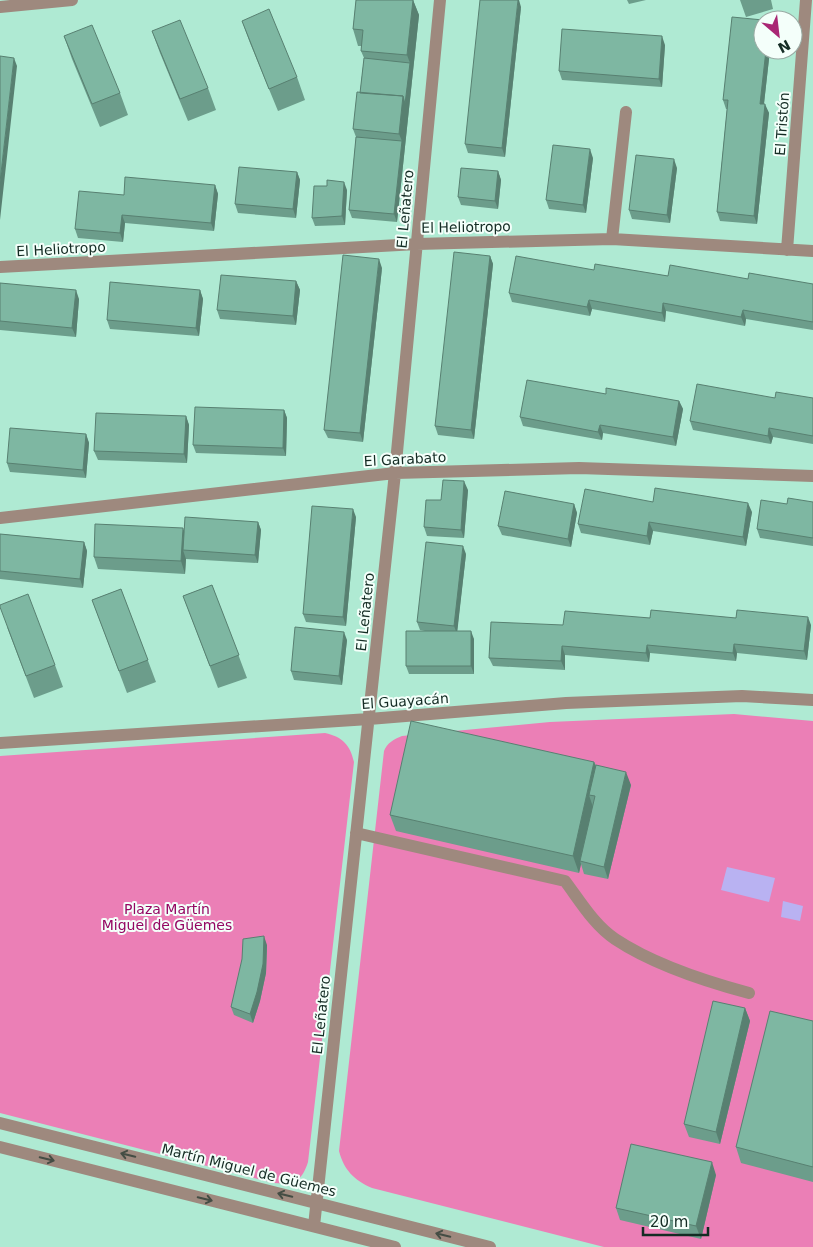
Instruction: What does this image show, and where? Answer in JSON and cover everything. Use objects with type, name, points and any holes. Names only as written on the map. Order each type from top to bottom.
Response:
[{"type":"street","points":[[0,6],[66,0]]},
{"type":"street","name":"El Leñatero","points":[[314,1226],[394,473],[440,0]]},
{"type":"street","name":"El Tristón","points":[[787,250],[806,0]]},
{"type":"street","points":[[612,239],[626,112]]},
{"type":"street","name":"El Heliotropo","points":[[0,267],[417,244],[612,239],[813,251]]},
{"type":"street","name":"El Garabato","points":[[0,518],[394,473],[579,468],[813,476]]},
{"type":"street","name":"El Guayacán","points":[[0,743],[368,719],[566,703],[742,696],[813,700]]},
{"type":"street","points":[[356,833],[565,881],[590,915],[614,939],[653,960],[708,982],[749,993]]},
{"type":"street","name":"Martín Miguel de Güemes","points":[[0,1123],[490,1247]]},
{"type":"street","points":[[0,1147],[395,1247]]},
{"type":"green space","points":[[734,714],[813,721],[813,1247],[604,1247],[372,1188],[355,1178],[344,1164],[339,1151],[384,751],[387,746],[402,736],[550,722]]},
{"type":"green space","name":"Plaza Martín Miguel de Güemes","points":[[325,733],[341,739],[348,746],[354,762],[308,1162],[300,1178],[287,1183],[274,1183],[0,1113],[0,756]]},
{"type":"shaded area","points":[[727,867],[775,878],[769,902],[721,890]]},
{"type":"shaded area","points":[[783,901],[803,906],[800,921],[781,917]]},
{"type":"building","points":[[356,0],[413,0],[407,55],[361,51],[363,30],[353,29]]},
{"type":"building","points":[[480,0],[518,0],[502,148],[465,144]]},
{"type":"building","points":[[269,9],[297,77],[269,89],[242,21]]},
{"type":"building","points":[[732,17],[753,19],[753,60],[765,60],[760,104],[765,104],[754,216],[717,212],[728,100],[723,100]]},
{"type":"building","points":[[180,20],[208,88],[180,99],[152,31]]},
{"type":"building","points":[[92,25],[120,93],[92,104],[64,36]]},
{"type":"building","points":[[562,29],[662,36],[659,79],[559,71]]},
{"type":"building","points":[[0,56],[14,58],[0,182]]},
{"type":"building","points":[[364,58],[410,63],[405,104],[403,96],[360,93]]},
{"type":"building","points":[[357,92],[403,96],[399,134],[353,129]]},
{"type":"building","points":[[356,137],[402,141],[394,214],[349,210]]},
{"type":"building","points":[[553,145],[590,149],[583,205],[546,200]]},
{"type":"building","points":[[636,155],[674,159],[667,215],[629,210]]},
{"type":"building","points":[[239,167],[297,172],[293,209],[235,204]]},
{"type":"building","points":[[461,168],[498,171],[495,201],[458,197]]},
{"type":"building","points":[[125,177],[215,185],[211,223],[122,215],[120,233],[75,229],[79,191],[124,195]]},
{"type":"building","points":[[327,180],[344,182],[342,216],[312,218],[314,186],[327,186]]},
{"type":"building","points":[[454,252],[490,256],[471,430],[435,426]]},
{"type":"building","points":[[343,255],[379,259],[360,433],[324,430]]},
{"type":"building","points":[[516,256],[594,270],[595,264],[668,276],[670,265],[748,279],[749,273],[813,284],[813,322],[743,310],[741,317],[663,303],[662,313],[589,300],[587,307],[509,293]]},
{"type":"building","points":[[221,275],[296,281],[293,316],[217,310]]},
{"type":"building","points":[[110,282],[200,290],[196,328],[107,320]]},
{"type":"building","points":[[0,283],[76,290],[72,328],[0,321]]},
{"type":"building","points":[[527,380],[606,394],[606,388],[679,401],[673,437],[600,425],[598,432],[520,417]]},
{"type":"building","points":[[697,384],[775,398],[776,392],[813,398],[813,436],[769,428],[768,436],[690,421]]},
{"type":"building","points":[[195,407],[284,410],[283,448],[193,445]]},
{"type":"building","points":[[96,413],[186,416],[184,454],[94,451]]},
{"type":"building","points":[[10,428],[86,434],[83,470],[7,463]]},
{"type":"building","points":[[443,480],[464,481],[461,530],[424,527],[426,500],[441,500]]},
{"type":"building","points":[[655,488],[748,503],[743,537],[649,522],[647,536],[578,524],[585,489],[653,502]]},
{"type":"building","points":[[505,491],[574,504],[568,539],[498,526]]},
{"type":"building","points":[[788,498],[813,502],[813,538],[757,529],[761,500],[787,504]]},
{"type":"building","points":[[312,506],[353,509],[343,617],[303,614]]},
{"type":"building","points":[[185,517],[258,522],[255,555],[183,550]]},
{"type":"building","points":[[95,524],[183,528],[181,561],[94,557]]},
{"type":"building","points":[[0,534],[84,542],[80,579],[0,571]]},
{"type":"building","points":[[426,542],[463,546],[454,626],[417,622]]},
{"type":"building","points":[[212,585],[239,655],[210,666],[183,596]]},
{"type":"building","points":[[121,589],[148,660],[119,671],[92,600]]},
{"type":"building","points":[[28,594],[55,665],[26,676],[0,605]]},
{"type":"building","points":[[651,610],[736,618],[737,610],[808,617],[804,651],[734,644],[733,653],[647,645],[646,653],[562,646],[561,661],[489,658],[491,622],[563,625],[565,611],[650,618]]},
{"type":"building","points":[[295,627],[344,632],[339,676],[291,671]]},
{"type":"building","points":[[406,631],[471,631],[471,666],[406,666]]},
{"type":"building","points":[[411,721],[594,762],[573,856],[390,815]]},
{"type":"building","points":[[596,765],[626,772],[604,867],[580,861],[595,796],[589,795]]},
{"type":"building","points":[[264,936],[263,964],[250,1014],[231,1007],[242,959],[243,939]]},
{"type":"building","points":[[713,1001],[745,1008],[716,1132],[684,1124]]},
{"type":"building","points":[[770,1011],[813,1021],[813,1167],[736,1147]]},
{"type":"building","points":[[631,1144],[712,1162],[696,1226],[616,1208]]}]
